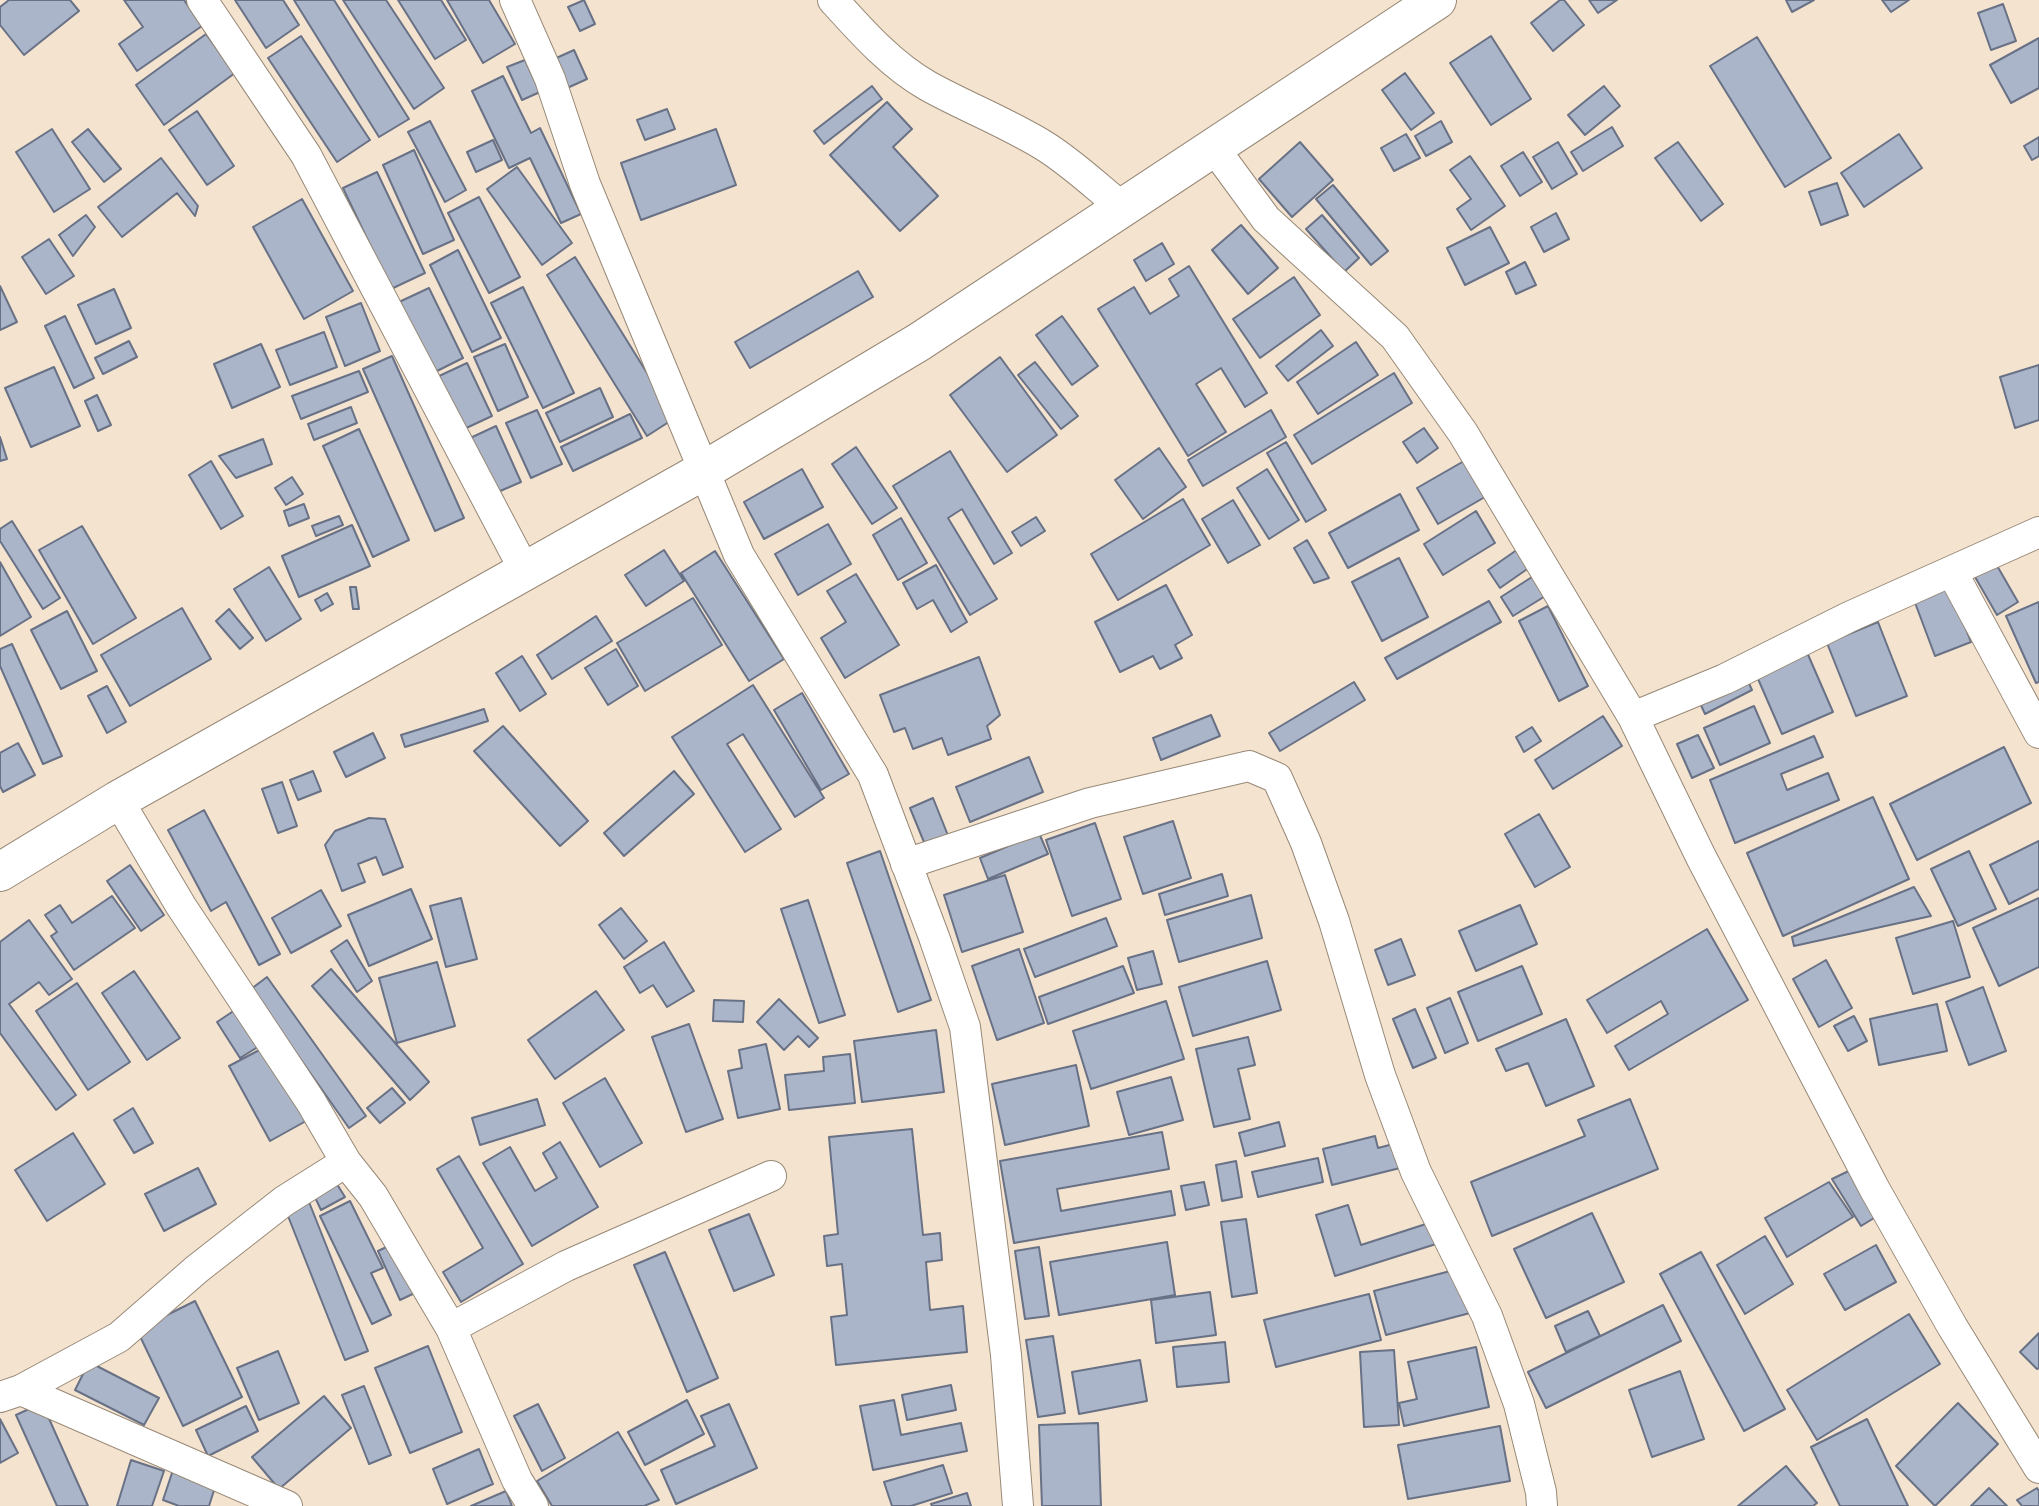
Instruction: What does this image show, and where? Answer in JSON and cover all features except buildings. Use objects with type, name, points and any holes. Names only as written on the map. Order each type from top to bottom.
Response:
[{"type":"main road","points":[[0,872],[118,800],[526,573],[703,471],[919,342],[1437,0]]},
{"type":"street","points":[[202,0],[306,155],[526,573]]},
{"type":"street","points":[[515,0],[550,79],[584,184],[739,555],[873,775],[965,1027],[1006,1355],[1018,1506]]},
{"type":"street","points":[[833,0],[868,39],[898,65],[927,85],[989,114],[1045,146],[1122,208]]},
{"type":"street","points":[[1214,148],[1266,219],[1395,337],[1464,433],[1633,717],[1701,857],[1874,1188],[1952,1326],[2039,1468]]},
{"type":"street","points":[[1633,717],[1725,679],[1849,617],[2039,531]]},
{"type":"street","points":[[1952,572],[2039,733]]},
{"type":"street","points":[[906,864],[1103,800],[1249,766],[1277,778],[1306,843],[1334,921],[1380,1075],[1416,1172],[1487,1316],[1520,1404],[1542,1506]]},
{"type":"street","points":[[118,800],[181,906],[311,1102],[346,1162],[373,1196],[451,1328],[517,1480],[533,1506]]},
{"type":"street","points":[[11,1393],[119,1337],[197,1269],[284,1201],[346,1162]]},
{"type":"street","points":[[451,1328],[566,1266],[771,1176]]},
{"type":"street","points":[[11,1393],[287,1506]]}]
